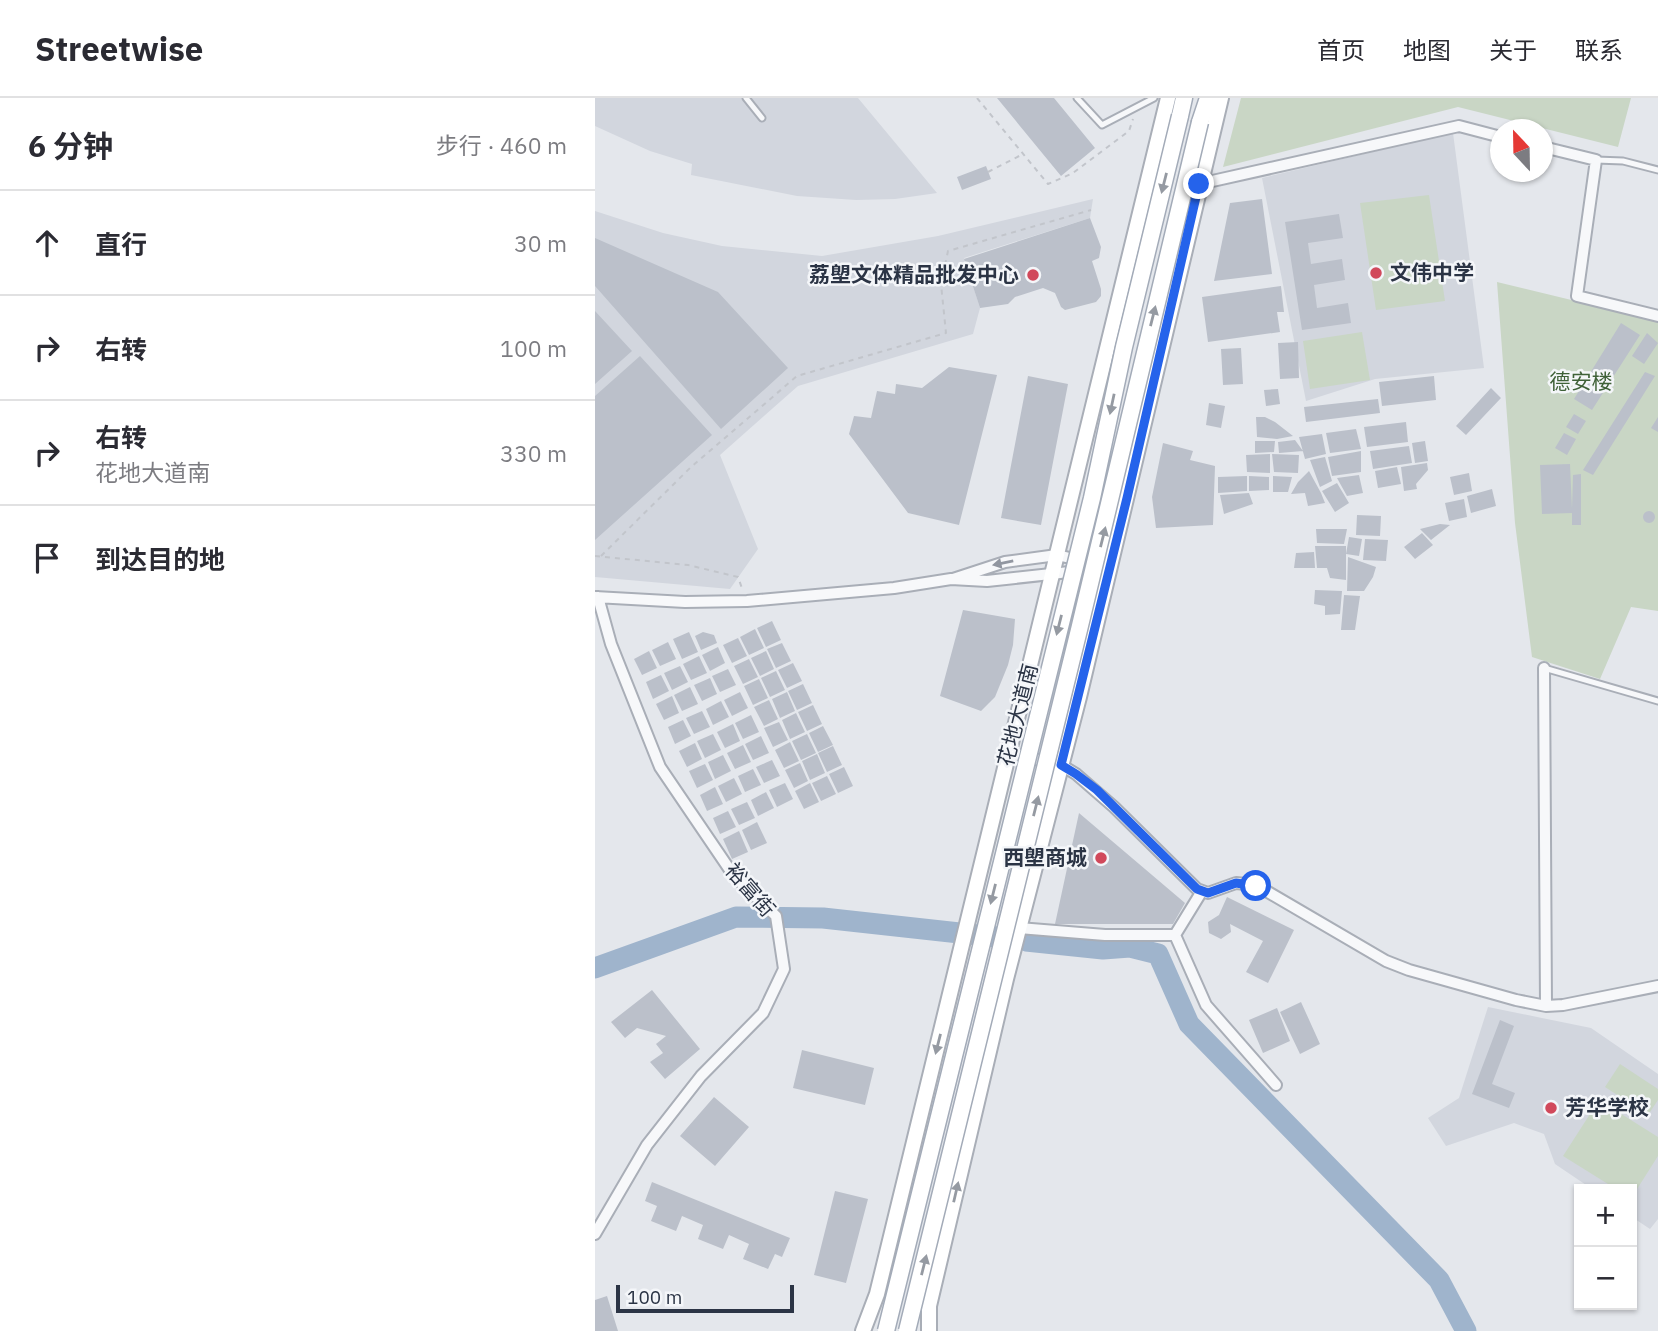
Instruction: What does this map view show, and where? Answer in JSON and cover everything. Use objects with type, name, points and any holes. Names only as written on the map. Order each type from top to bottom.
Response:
[{"type":"main road","name":"花地大道南","points":[[863,1331],[877,1294],[1168,98]]},
{"type":"main road","name":"花地大道南","points":[[886,1331],[1091,498],[1184,98]]},
{"type":"main road","name":"花地大道南","points":[[907,1331],[1108,516],[1206,98]]},
{"type":"main road","points":[[924,1331],[1019,928],[1110,568],[1221,98]]},
{"type":"main road","points":[[869,1331],[877,1294]]},
{"type":"main road","points":[[929,1306],[929,1331]]},
{"type":"street","points":[[1199,184],[1458,126],[1490,134]]},
{"type":"street","points":[[1553,150],[1596,160],[1577,296],[1658,316]]},
{"type":"street","points":[[596,597],[685,602],[747,601],[894,588],[951,579],[997,564],[1057,555],[1110,568]]},
{"type":"street","points":[[951,579],[987,581],[1110,568]]},
{"type":"street","name":"裕富街","points":[[595,1234],[647,1145],[701,1076],[763,1013],[784,969],[776,916],[734,876],[660,767],[611,644],[596,597]]},
{"type":"street","points":[[1544,668],[1546,1006]]},
{"type":"street","points":[[1009,753],[1061,765],[1076,774],[1097,790],[1202,891],[1214,892],[1236,883],[1248,883],[1280,898],[1386,961],[1409,970],[1546,1006],[1586,1001],[1658,986]]},
{"type":"street","points":[[1175,935],[1202,891]]},
{"type":"street","points":[[1019,928],[1105,935],[1175,935]]},
{"type":"street","points":[[1175,935],[1206,1005],[1276,1085]]},
{"type":"lane","points":[[745,98],[762,118]]},
{"type":"lane","points":[[1077,98],[1102,125],[1154,98]]},
{"type":"lane","points":[[1596,160],[1623,161],[1658,170]]},
{"type":"lane","points":[[1544,668],[1658,701]]},
{"type":"path","points":[[977,98],[1048,184],[1073,173],[1129,131],[1137,107]]},
{"type":"path","points":[[988,172],[1024,154]]},
{"type":"path","points":[[601,556],[691,468],[797,376],[946,333],[941,284],[948,251],[1091,210]]},
{"type":"path","points":[[595,556],[688,565],[738,577],[747,601]]},
{"type":"shaded area","points":[[595,98],[858,98],[937,193],[895,199],[856,200],[797,196],[691,175],[692,164],[650,151],[595,126]]},
{"type":"shaded area","name":"文伟中学","points":[[1453,133],[1484,368],[1375,379],[1306,401],[1262,178]]},
{"type":"shaded area","points":[[1093,199],[1090,218],[964,258],[980,308],[973,334],[798,386],[720,455],[758,549],[730,589],[595,577],[595,211],[663,233],[722,246],[822,256],[938,236]]},
{"type":"shaded area","name":"芳华学校","points":[[1488,1007],[1591,1028],[1658,1074],[1658,1219],[1650,1229],[1637,1220],[1637,1184],[1585,1184],[1555,1164],[1544,1134],[1514,1123],[1446,1146],[1428,1118],[1459,1098]]},
{"type":"green space","points":[[1241,98],[1631,98],[1618,147],[1553,131],[1553,119],[1506,119],[1458,107],[1223,167]]},
{"type":"green space","points":[[1429,195],[1445,301],[1376,310],[1360,203]]},
{"type":"green space","name":"德安楼","points":[[1497,282],[1658,321],[1658,611],[1631,607],[1600,679],[1532,657],[1515,523]]},
{"type":"green space","points":[[1362,332],[1370,380],[1310,389],[1303,341]]},
{"type":"green space","points":[[1620,1064],[1658,1089],[1658,1100],[1648,1115],[1605,1087]]},
{"type":"green space","points":[[1599,1100],[1658,1137],[1658,1156],[1637,1189],[1637,1184],[1608,1184],[1563,1156]]},
{"type":"building","points":[[997,98],[1054,98],[1095,148],[1061,176]]},
{"type":"building","points":[[986,166],[991,179],[962,190],[957,177]]},
{"type":"building","points":[[1262,199],[1272,274],[1214,281],[1230,203]]},
{"type":"building","points":[[1339,214],[1343,238],[1308,243],[1311,264],[1342,259],[1345,280],[1314,285],[1317,308],[1348,303],[1351,323],[1302,330],[1285,222]]},
{"type":"building","name":"荔塱文体精品批发中心","points":[[1090,218],[1101,247],[1099,258],[1092,261],[1101,289],[1101,296],[1096,302],[1065,310],[1055,293],[1043,288],[1015,297],[1008,304],[980,308],[964,259]]},
{"type":"building","points":[[595,238],[718,292],[788,368],[721,429],[595,286]]},
{"type":"building","points":[[1281,286],[1284,312],[1277,312],[1280,332],[1208,342],[1202,297]]},
{"type":"building","points":[[595,311],[632,351],[595,384]]},
{"type":"building","points":[[1621,323],[1640,335],[1592,410],[1574,399]]},
{"type":"building","points":[[1647,333],[1658,343],[1644,364],[1632,356]]},
{"type":"building","points":[[1298,342],[1299,378],[1280,379],[1278,343]]},
{"type":"building","points":[[1241,348],[1243,384],[1223,385],[1221,349]]},
{"type":"building","points":[[640,356],[712,435],[595,540],[595,396]]},
{"type":"building","points":[[949,367],[997,375],[959,525],[908,513],[849,434],[854,416],[871,418],[877,391],[895,394],[896,384],[922,388]]},
{"type":"building","points":[[1645,372],[1655,376],[1593,475],[1583,470]]},
{"type":"building","points":[[1028,376],[1068,384],[1041,525],[1001,518]]},
{"type":"building","points":[[1434,376],[1436,400],[1382,406],[1379,382]]},
{"type":"building","points":[[1491,388],[1501,398],[1466,435],[1456,426]]},
{"type":"building","points":[[1278,389],[1280,404],[1266,406],[1264,390]]},
{"type":"building","points":[[1378,399],[1380,413],[1306,422],[1304,407]]},
{"type":"building","points":[[1209,403],[1225,406],[1221,428],[1206,425]]},
{"type":"building","points":[[1574,414],[1586,421],[1578,434],[1566,427]]},
{"type":"building","points":[[1256,417],[1265,417],[1275,422],[1293,436],[1277,439],[1257,437]]},
{"type":"building","points":[[1658,417],[1658,432],[1651,428]]},
{"type":"building","points":[[1406,422],[1408,442],[1367,447],[1364,427]]},
{"type":"building","points":[[1356,429],[1361,449],[1330,453],[1326,433]]},
{"type":"building","points":[[1564,433],[1576,439],[1567,455],[1555,448]]},
{"type":"building","points":[[1322,434],[1326,454],[1305,459],[1299,437]]},
{"type":"building","points":[[1295,440],[1303,451],[1279,453],[1278,442]]},
{"type":"building","points":[[1255,441],[1275,441],[1274,452],[1255,453]]},
{"type":"building","points":[[1425,441],[1428,461],[1415,463],[1412,443]]},
{"type":"building","points":[[1163,443],[1193,451],[1190,460],[1215,466],[1213,525],[1156,528],[1152,497]]},
{"type":"building","points":[[1409,446],[1412,463],[1373,469],[1370,451]]},
{"type":"building","points":[[1361,451],[1361,472],[1332,476],[1328,457]]},
{"type":"building","points":[[1270,454],[1270,473],[1247,472],[1246,455]]},
{"type":"building","points":[[1272,454],[1299,455],[1298,473],[1274,472]]},
{"type":"building","points":[[1325,457],[1332,481],[1320,487],[1310,460]]},
{"type":"building","points":[[1427,463],[1428,470],[1416,484],[1417,489],[1404,491],[1401,467]]},
{"type":"building","points":[[1570,464],[1572,509],[1573,475],[1581,474],[1581,525],[1572,525],[1572,513],[1542,514],[1540,465]]},
{"type":"building","points":[[1397,467],[1401,484],[1378,488],[1375,471]]},
{"type":"building","points":[[1309,471],[1325,503],[1308,506],[1305,493],[1291,494]]},
{"type":"building","points":[[1469,473],[1472,491],[1454,495],[1450,477]]},
{"type":"building","points":[[1359,475],[1363,493],[1347,496],[1337,478]]},
{"type":"building","points":[[1247,476],[1247,491],[1218,493],[1218,477]]},
{"type":"building","points":[[1249,476],[1269,477],[1269,490],[1249,491]]},
{"type":"building","points":[[1273,476],[1292,477],[1288,492],[1273,492]]},
{"type":"building","points":[[1337,483],[1349,503],[1335,512],[1322,491]]},
{"type":"building","points":[[1492,489],[1496,506],[1471,513],[1467,496]]},
{"type":"building","points":[[1249,493],[1253,504],[1224,514],[1220,495]]},
{"type":"building","points":[[1464,499],[1467,517],[1449,521],[1445,503]]},
{"type":"building","points":[[1649,511],[1655,517],[1649,523],[1643,517]]},
{"type":"building","points":[[1357,515],[1381,516],[1380,536],[1356,535]]},
{"type":"building","points":[[1440,524],[1450,525],[1431,540],[1420,529]]},
{"type":"building","points":[[1316,529],[1347,529],[1344,544],[1317,543]]},
{"type":"building","points":[[1422,533],[1433,545],[1415,559],[1404,547]]},
{"type":"building","points":[[1349,537],[1362,539],[1359,556],[1346,554]]},
{"type":"building","points":[[1365,539],[1388,540],[1386,561],[1363,560]]},
{"type":"building","points":[[1315,546],[1346,546],[1346,580],[1330,578],[1327,568],[1317,568]]},
{"type":"building","points":[[1314,552],[1315,568],[1294,568],[1296,553]]},
{"type":"building","points":[[1348,557],[1376,567],[1364,591],[1347,591]]},
{"type":"building","points":[[1315,590],[1342,591],[1340,614],[1325,615],[1325,606],[1314,604]]},
{"type":"building","points":[[1344,595],[1360,596],[1355,630],[1341,630]]},
{"type":"building","points":[[963,610],[1015,619],[1008,665],[995,697],[981,711],[940,696]]},
{"type":"building","points":[[772,621],[781,640],[766,647],[757,628]]},
{"type":"building","points":[[755,629],[764,648],[749,655],[740,637]]},
{"type":"building","points":[[689,632],[698,652],[682,659],[673,639]]},
{"type":"building","points":[[703,632],[714,635],[717,643],[701,650],[695,636]]},
{"type":"building","points":[[738,638],[747,656],[732,663],[723,645]]},
{"type":"building","points":[[668,642],[676,659],[660,666],[652,650]]},
{"type":"building","points":[[782,643],[791,661],[776,668],[767,649]]},
{"type":"building","points":[[718,647],[725,663],[710,671],[702,655]]},
{"type":"building","points":[[649,651],[657,668],[642,675],[634,659]]},
{"type":"building","points":[[766,651],[774,669],[760,676],[751,658]]},
{"type":"building","points":[[699,656],[707,673],[691,680],[683,664]]},
{"type":"building","points":[[749,659],[758,677],[743,684],[734,666]]},
{"type":"building","points":[[793,663],[802,681],[787,688],[778,670]]},
{"type":"building","points":[[680,666],[688,682],[672,690],[664,673]]},
{"type":"building","points":[[728,669],[736,685],[720,692],[712,676]]},
{"type":"building","points":[[776,671],[785,690],[770,697],[761,678]]},
{"type":"building","points":[[661,675],[669,691],[653,699],[646,682]]},
{"type":"building","points":[[710,678],[717,694],[702,701],[694,685]]},
{"type":"building","points":[[759,679],[768,698],[753,705],[744,686]]},
{"type":"building","points":[[803,684],[812,703],[797,710],[788,691]]},
{"type":"building","points":[[690,687],[698,704],[682,711],[674,695]]},
{"type":"building","points":[[740,692],[748,708],[732,716],[724,700]]},
{"type":"building","points":[[787,692],[795,711],[780,718],[772,699]]},
{"type":"building","points":[[672,696],[679,713],[664,720],[656,704]]},
{"type":"building","points":[[769,700],[778,719],[764,726],[754,707]]},
{"type":"building","points":[[721,701],[729,717],[713,725],[706,709]]},
{"type":"building","points":[[813,705],[822,724],[807,731],[798,712]]},
{"type":"building","points":[[702,711],[710,727],[694,734],[686,718]]},
{"type":"building","points":[[796,713],[805,732],[790,739],[782,720]]},
{"type":"building","points":[[751,715],[759,732],[743,739],[735,723]]},
{"type":"building","points":[[683,720],[691,736],[675,744],[668,727]]},
{"type":"building","points":[[779,722],[788,740],[773,747],[764,728]]},
{"type":"building","points":[[733,724],[740,741],[725,748],[717,732]]},
{"type":"building","points":[[823,726],[833,745],[818,752],[809,733]]},
{"type":"building","points":[[713,734],[721,750],[705,758],[697,741]]},
{"type":"building","points":[[807,734],[816,753],[801,760],[792,741]]},
{"type":"building","points":[[761,736],[769,753],[753,760],[745,744]]},
{"type":"building","points":[[790,742],[799,761],[784,768],[775,750]]},
{"type":"building","points":[[695,743],[702,759],[687,767],[679,751]]},
{"type":"building","points":[[743,745],[751,762],[735,769],[727,753]]},
{"type":"building","points":[[833,746],[842,765],[827,772],[818,753]]},
{"type":"building","points":[[817,754],[825,773],[810,780],[802,761]]},
{"type":"building","points":[[723,755],[731,771],[715,779],[708,762]]},
{"type":"building","points":[[772,760],[780,776],[764,783],[756,767]]},
{"type":"building","points":[[800,763],[808,781],[794,788],[785,770]]},
{"type":"building","points":[[705,764],[713,780],[697,788],[689,771]]},
{"type":"building","points":[[844,767],[853,786],[838,793],[829,774]]},
{"type":"building","points":[[753,769],[761,785],[745,792],[738,776]]},
{"type":"building","points":[[827,776],[836,794],[821,801],[812,783]]},
{"type":"building","points":[[734,778],[742,794],[726,802],[718,786]]},
{"type":"building","points":[[785,783],[793,799],[777,807],[769,790]]},
{"type":"building","points":[[810,783],[819,802],[804,809],[795,791]]},
{"type":"building","points":[[715,787],[723,804],[707,811],[700,795]]},
{"type":"building","points":[[766,792],[774,808],[758,816],[751,800]]},
{"type":"building","points":[[747,802],[755,818],[739,825],[731,809]]},
{"type":"building","points":[[728,811],[736,827],[720,834],[713,818]]},
{"type":"building","name":"西塱商城","points":[[1079,813],[1185,903],[1173,924],[1055,924]]},
{"type":"building","points":[[757,822],[767,843],[751,850],[742,830]]},
{"type":"building","points":[[739,831],[748,852],[732,859],[723,839]]},
{"type":"building","points":[[1227,897],[1294,930],[1268,983],[1246,972],[1263,941],[1230,924],[1231,932],[1221,939],[1209,933],[1208,922],[1219,915]]},
{"type":"building","points":[[652,990],[700,1049],[665,1079],[650,1062],[663,1053],[656,1044],[666,1036],[637,1028],[625,1038],[611,1022]]},
{"type":"building","points":[[1301,1002],[1320,1044],[1300,1054],[1280,1012]]},
{"type":"building","points":[[1277,1008],[1290,1041],[1263,1053],[1249,1020]]},
{"type":"building","points":[[1500,1020],[1514,1026],[1492,1084],[1515,1093],[1509,1108],[1472,1094]]},
{"type":"building","points":[[802,1050],[874,1068],[865,1105],[793,1088]]},
{"type":"building","points":[[714,1097],[749,1127],[715,1166],[680,1136]]},
{"type":"building","points":[[652,1182],[790,1238],[782,1257],[775,1254],[768,1269],[743,1259],[749,1244],[729,1235],[723,1249],[698,1239],[703,1225],[682,1216],[676,1231],[651,1221],[657,1206],[645,1201]]},
{"type":"building","points":[[835,1191],[868,1199],[846,1283],[814,1275]]},
{"type":"building","points":[[607,1296],[618,1331],[595,1331],[595,1300]]},
{"type":"waterway","points":[[595,968],[736,917],[823,918],[1005,938]]},
{"type":"waterway","points":[[1026,941],[1103,949],[1130,947],[1158,954],[1189,1024],[1439,1280],[1466,1331]]},
{"type":"place","name":"文伟中学","points":[[1376,273]]},
{"type":"place","name":"荔塱文体精品批发中心","points":[[1033,275]]},
{"type":"place","name":"西塱商城","points":[[1101,858]]},
{"type":"place","name":"芳华学校","points":[[1551,1108]]},
{"type":"route","points":[[1199,184],[1127,498],[1061,765],[1097,790],[1197,889],[1208,893],[1243,882],[1256,886]]}]
